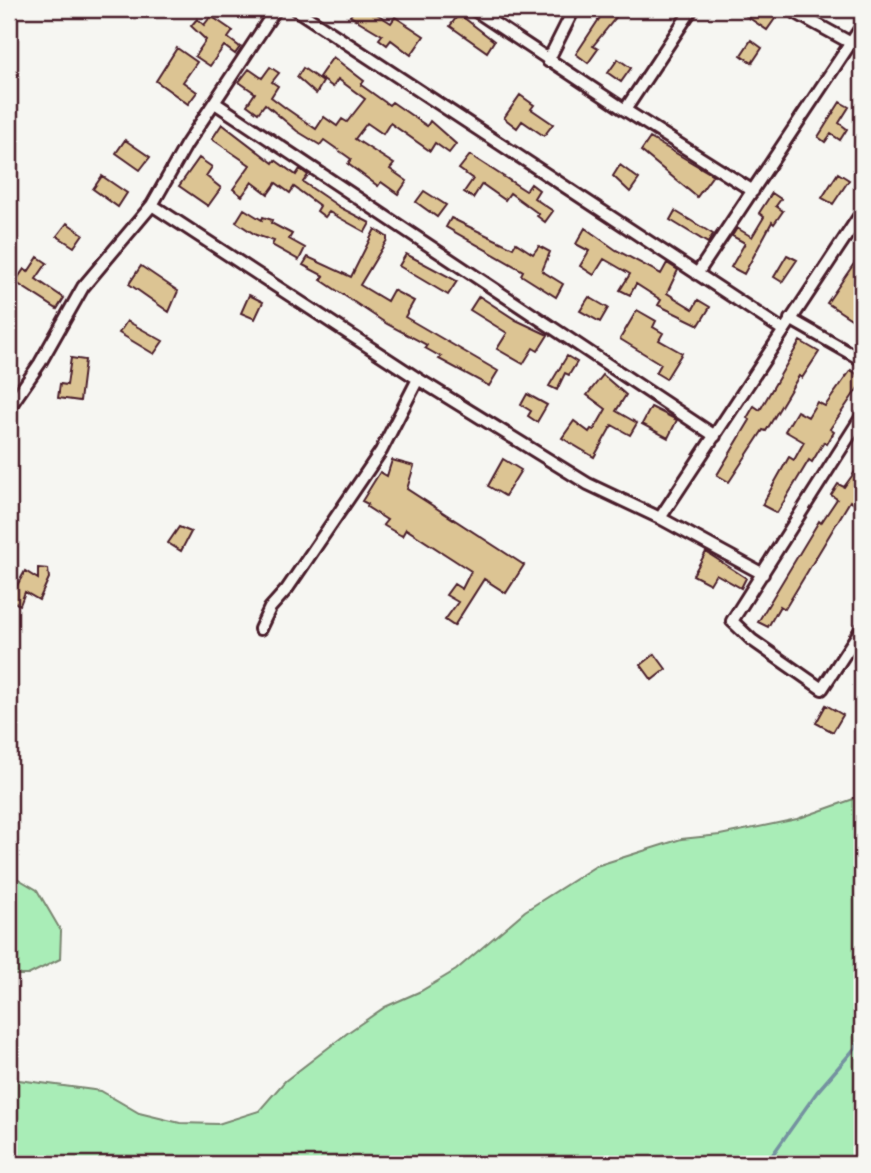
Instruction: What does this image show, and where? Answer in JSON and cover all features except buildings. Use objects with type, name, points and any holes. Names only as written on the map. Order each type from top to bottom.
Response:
[{"type":"street","points":[[9,408],[40,363],[83,287],[152,205],[186,145],[276,9]]},
{"type":"street","points":[[295,9],[783,330]]},
{"type":"street","points":[[472,9],[548,61],[753,191]]},
{"type":"street","points":[[548,61],[574,9]]},
{"type":"street","points":[[625,110],[692,9]]},
{"type":"street","points":[[789,9],[851,43]]},
{"type":"street","points":[[697,274],[862,26]]},
{"type":"street","points":[[215,103],[715,436]]},
{"type":"street","points":[[152,205],[418,379],[609,497],[660,518],[763,574]]},
{"type":"street","points":[[660,518],[862,212]]},
{"type":"street","points":[[790,319],[862,360]]},
{"type":"street","points":[[260,629],[270,608],[287,589],[381,451],[418,379]]},
{"type":"street","points":[[862,416],[734,618],[733,624],[818,688],[824,688],[862,628]]},
{"type":"green space","points":[[862,796],[862,1164],[9,1164],[11,1079],[101,1091],[139,1113],[180,1123],[218,1124],[259,1111],[285,1081],[350,1031],[385,1007],[421,991],[456,970],[525,911],[596,866],[681,839],[720,835],[797,819]]},
{"type":"green space","points":[[10,874],[37,890],[61,931],[60,959],[28,975],[9,975]]},
{"type":"waterway","points":[[766,1164],[817,1092],[862,1040]]}]
